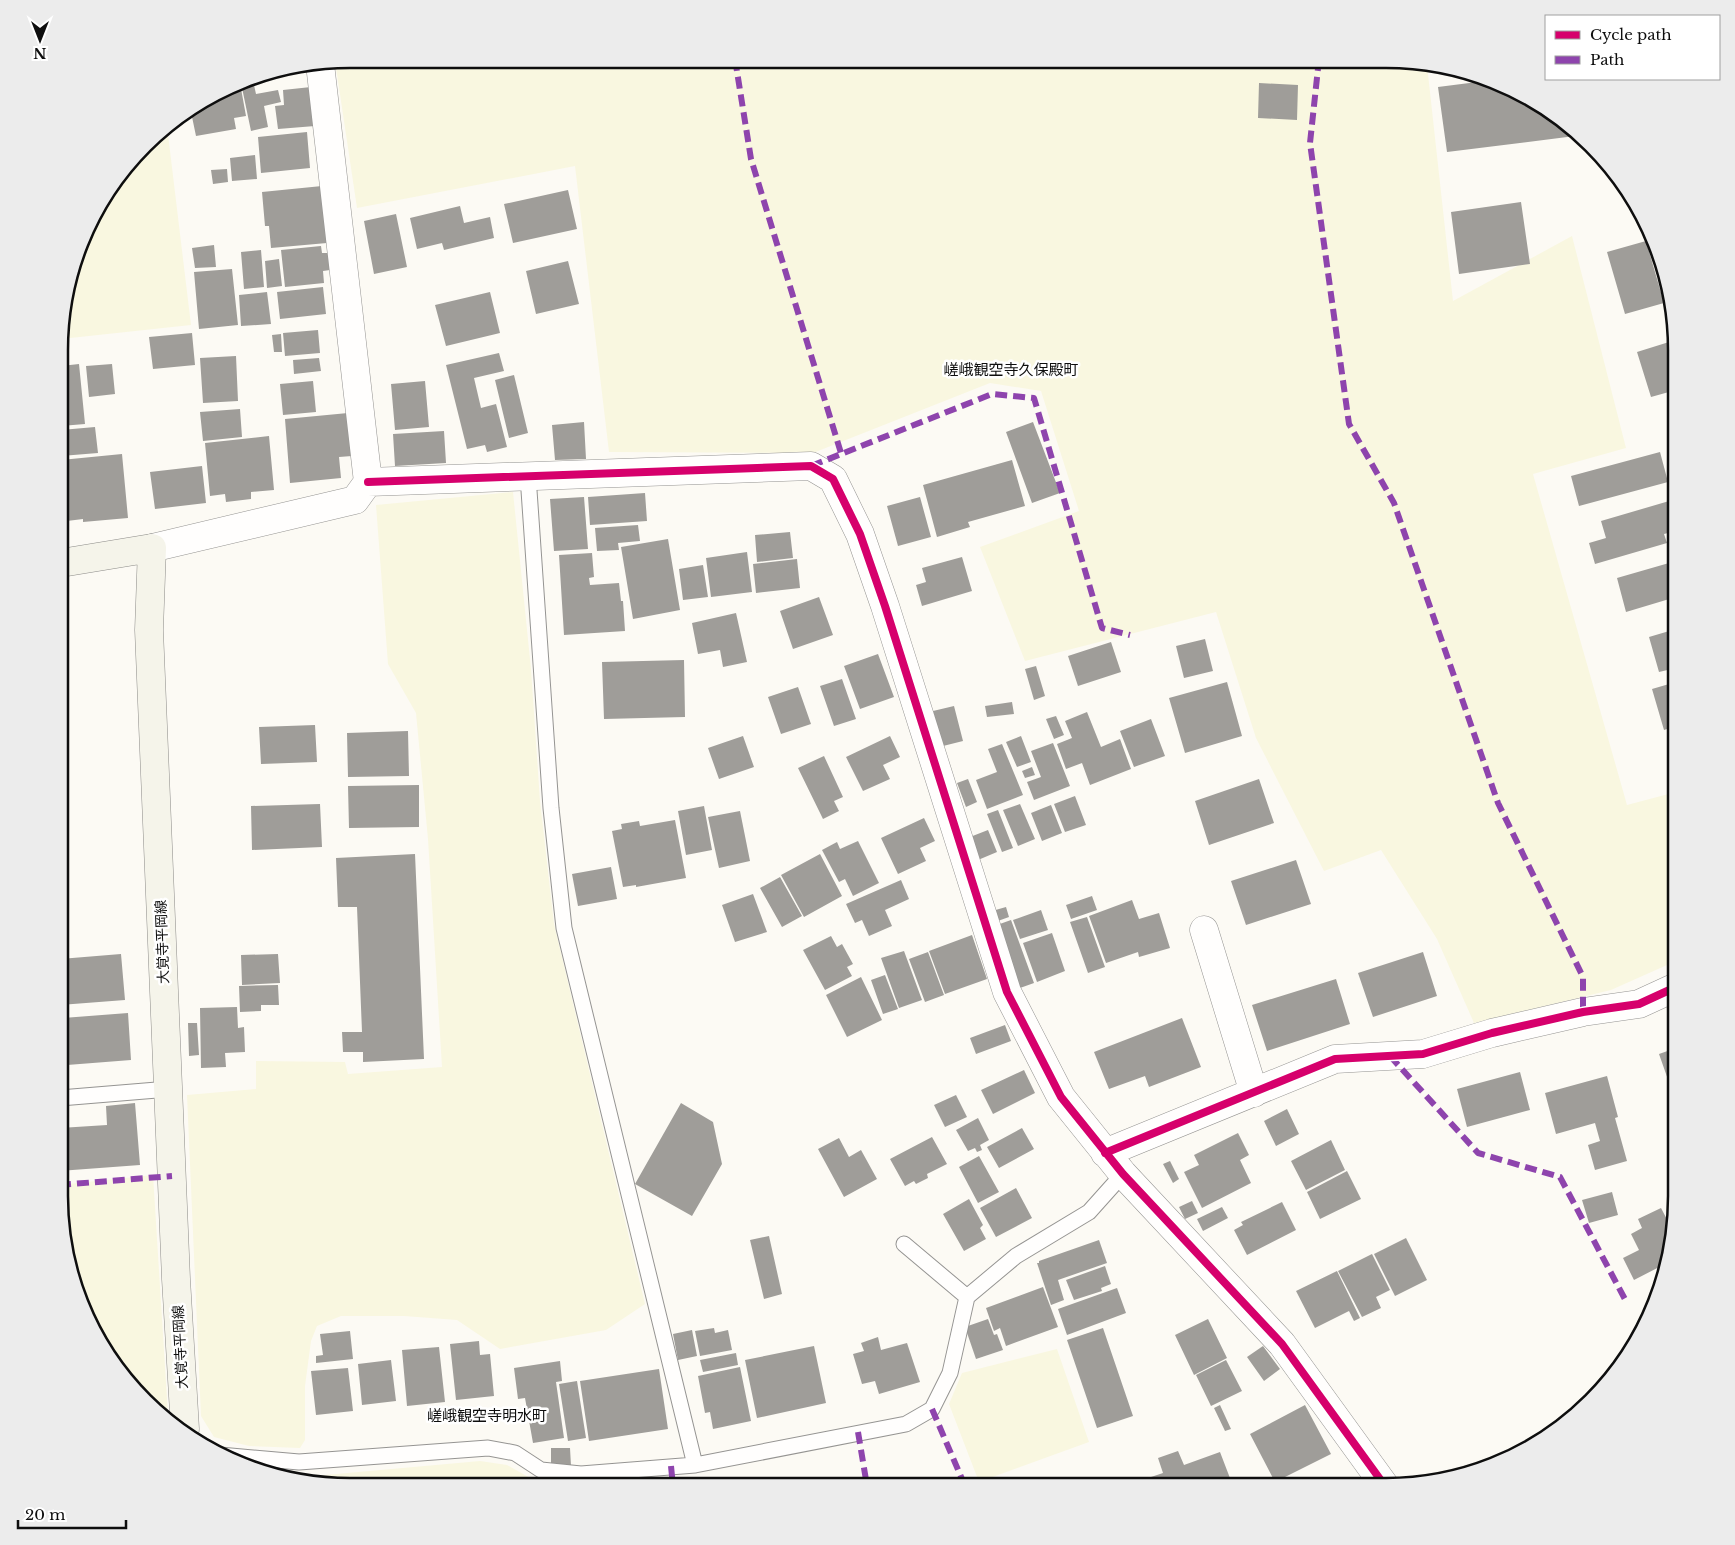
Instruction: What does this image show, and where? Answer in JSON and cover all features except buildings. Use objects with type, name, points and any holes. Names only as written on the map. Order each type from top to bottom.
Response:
[{"type":"main road","points":[[67,562],[152,548]]},
{"type":"main road","name":"大覚寺平岡線","points":[[152,548],[150,630],[176,1279],[185,1424]]},
{"type":"street","points":[[152,548],[354,500],[368,482],[321,69]]},
{"type":"street","points":[[368,482],[810,466],[833,480],[860,534],[885,606],[1007,992],[1061,1097],[1123,1174],[1282,1344],[1379,1478]]},
{"type":"street","points":[[1204,930],[1254,1093]]},
{"type":"street","points":[[1105,1153],[1335,1060],[1423,1054],[1492,1033],[1583,1012],[1639,1004],[1668,991]]},
{"type":"lane","points":[[528,476],[551,808],[564,928],[695,1464]]},
{"type":"lane","points":[[67,1097],[169,1089]]},
{"type":"lane","points":[[245,1457],[299,1462],[488,1448],[515,1453],[541,1470],[581,1474],[695,1464],[906,1424],[932,1409],[950,1373],[967,1297],[1016,1256],[1089,1212],[1123,1174]]},
{"type":"lane","points":[[904,1244],[967,1297]]},
{"type":"shaded area","points":[[336,68],[1404,68],[1428,71],[1453,301],[1572,236],[1626,448],[1533,474],[1627,805],[1668,794],[1668,965],[1611,990],[1474,1023],[1437,939],[1381,850],[1324,871],[1256,738],[1216,612],[1025,661],[980,547],[1079,511],[1041,391],[990,383],[813,453],[609,452],[575,166],[357,208]]},
{"type":"shaded area","points":[[168,134],[191,325],[68,338],[73,294],[82,259],[105,208],[137,164]]},
{"type":"shaded area","points":[[513,492],[531,669],[540,801],[554,924],[645,1304],[606,1330],[500,1349],[457,1320],[404,1316],[341,1316],[317,1326],[311,1341],[305,1386],[305,1440],[300,1448],[249,1446],[214,1437],[201,1416],[187,1095],[256,1089],[256,1061],[345,1062],[348,1074],[442,1067],[428,839],[416,713],[388,664],[376,505]]},
{"type":"shaded area","points":[[153,1175],[168,1411],[137,1381],[115,1352],[89,1303],[82,1286],[73,1251],[68,1214],[67,1184]]},
{"type":"shaded area","points":[[1057,1349],[1089,1442],[990,1478],[977,1478],[949,1404],[962,1373]]},
{"type":"shaded area","points":[[480,1461],[507,1465],[530,1478],[350,1478],[318,1476]]},
{"type":"marked path","points":[[736,68],[751,159],[841,453]]},
{"type":"marked path","points":[[1318,68],[1310,143],[1349,424],[1394,503],[1498,803],[1583,977],[1583,1012]]},
{"type":"marked path","points":[[811,466],[992,394],[1034,398],[1102,628],[1130,635]]},
{"type":"marked path","points":[[1390,1056],[1478,1153],[1560,1177],[1627,1303]]},
{"type":"marked path","points":[[67,1184],[172,1176]]},
{"type":"marked path","points":[[932,1409],[962,1478]]},
{"type":"marked path","points":[[858,1432],[866,1478]]},
{"type":"marked path","points":[[671,1466],[672,1478]]},
{"type":"cycle path","points":[[368,482],[811,466],[833,479],[860,534],[885,606],[1007,992],[1061,1097],[1123,1174],[1282,1344],[1379,1478]]},
{"type":"cycle path","points":[[1105,1153],[1335,1059],[1423,1054],[1492,1033],[1583,1012],[1639,1004],[1668,991]]},
{"type":"district","name":"嵯峨観空寺久保殿町","points":[[1011,370]]},
{"type":"district","name":"嵯峨観空寺明水町","points":[[487,1416]]}]
